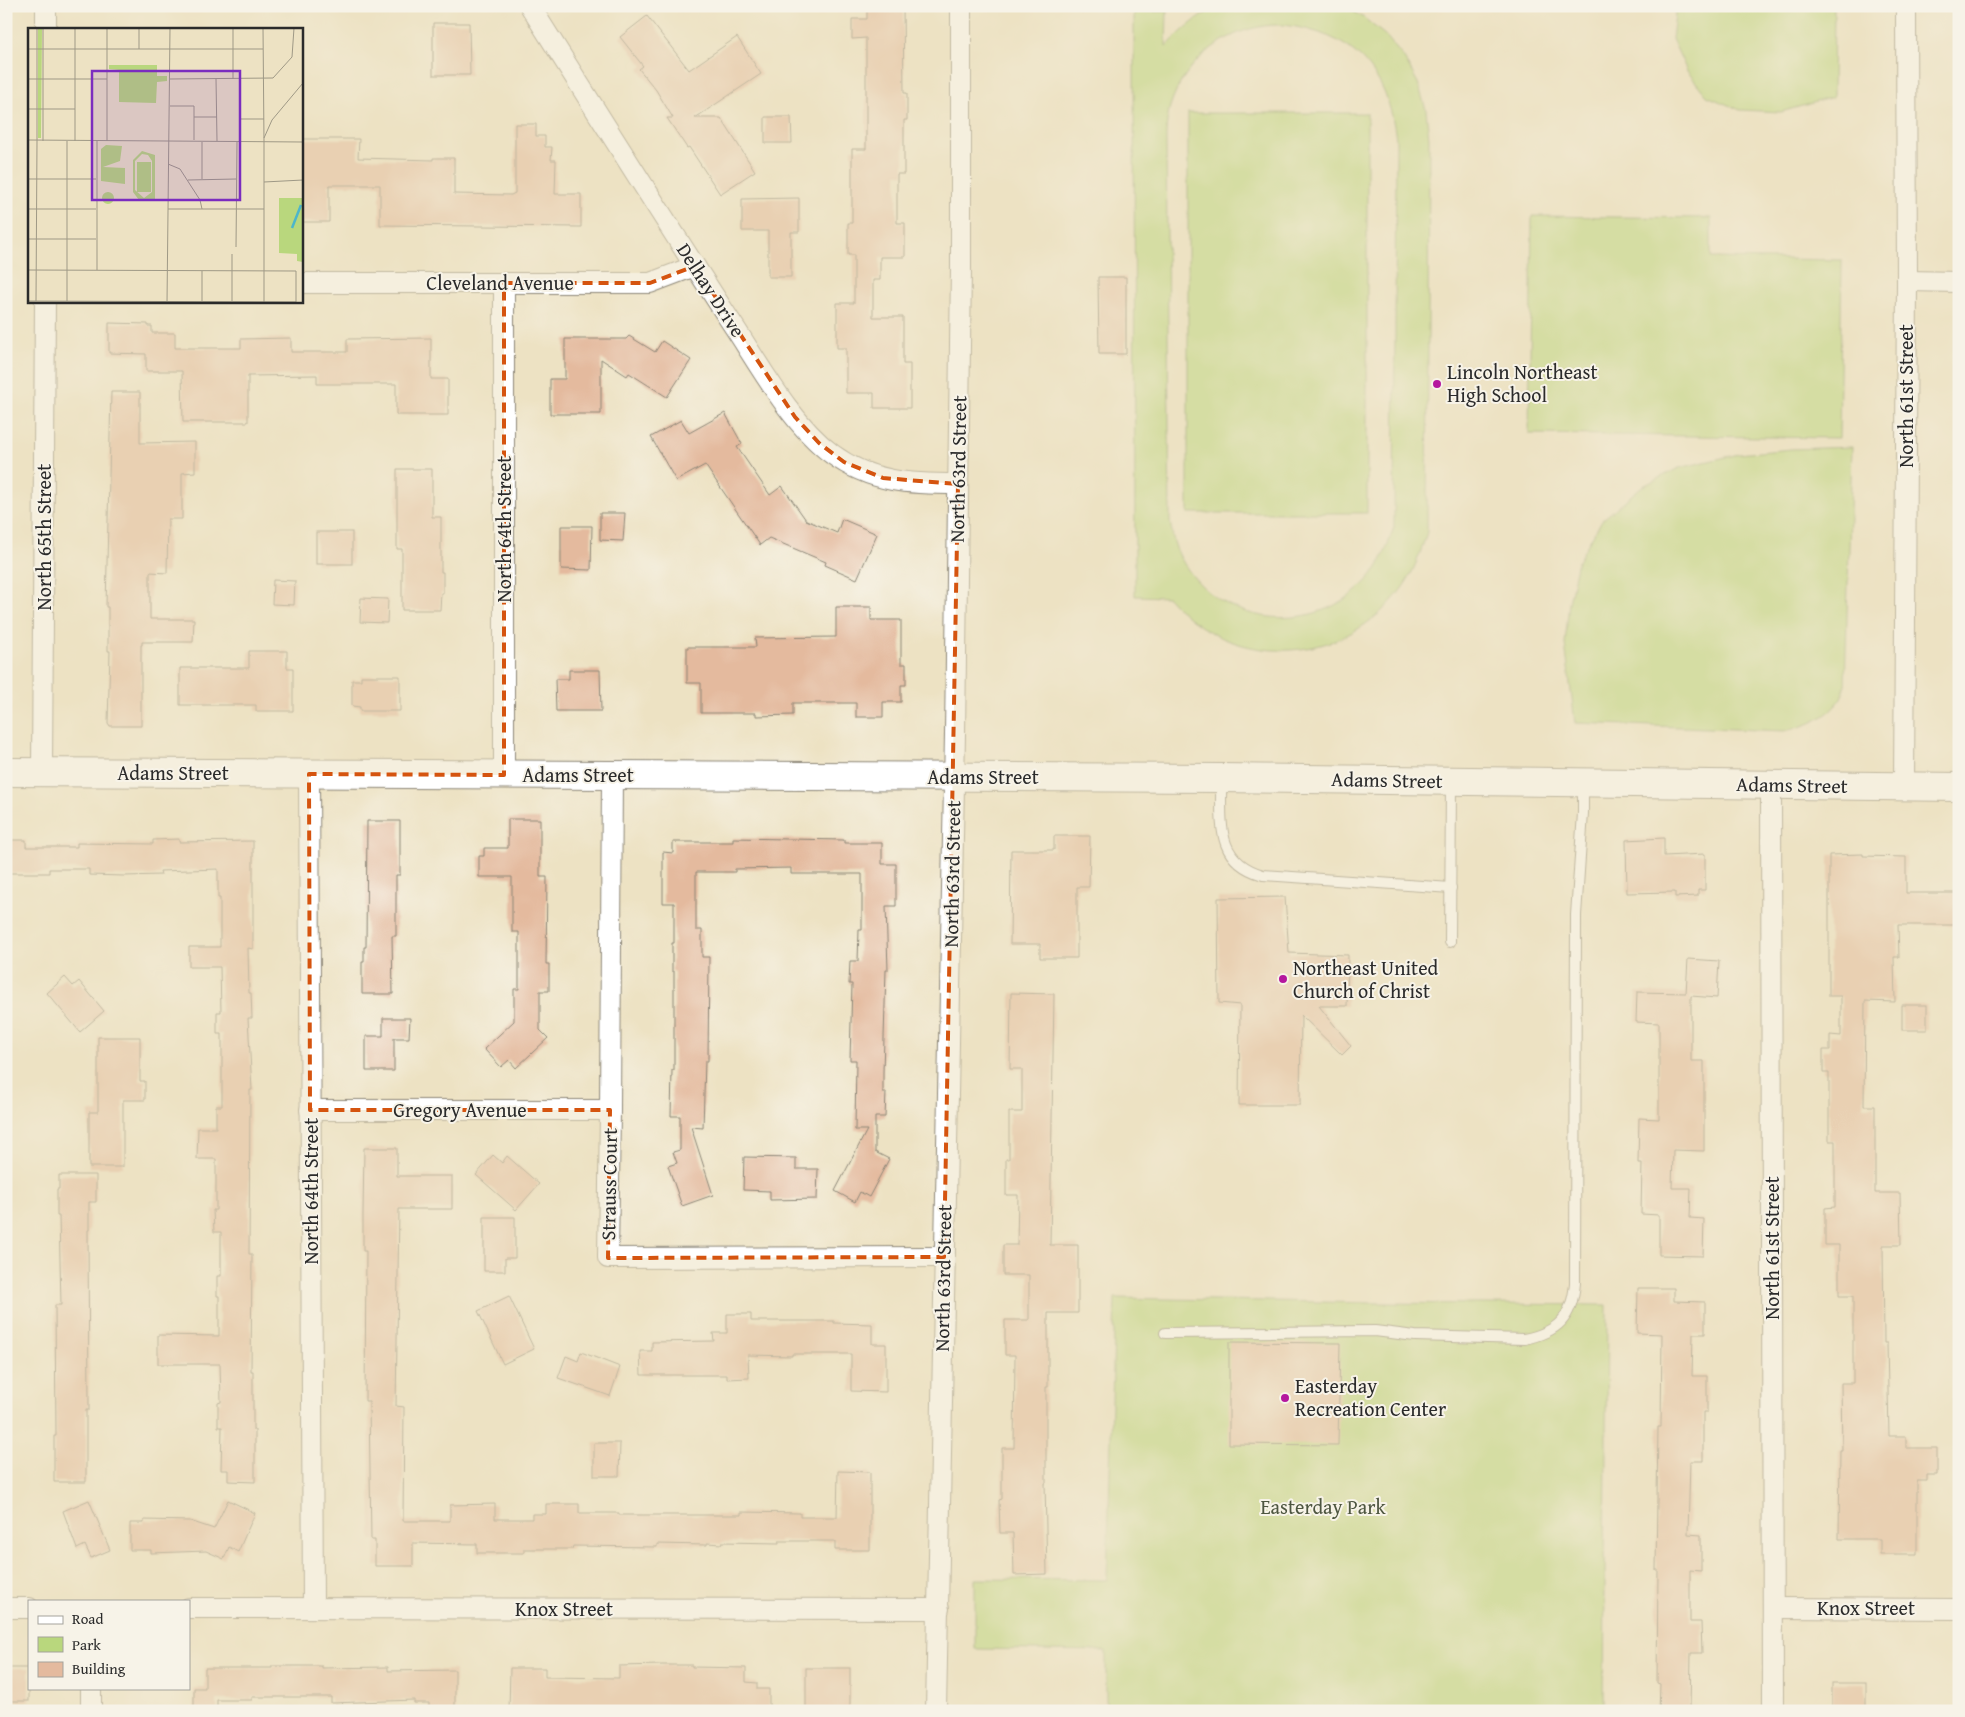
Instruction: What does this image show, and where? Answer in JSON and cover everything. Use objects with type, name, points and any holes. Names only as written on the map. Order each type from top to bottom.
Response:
[{"type":"main road","name":"Adams Street","points":[[6,772],[1221,778],[1959,787]]},
{"type":"street","points":[[46,6],[46,28]]},
{"type":"street","name":"Delhay Drive","points":[[530,6],[695,266],[795,418],[819,443],[844,462],[858,469],[883,478],[908,483],[958,484]]},
{"type":"street","name":"North 63rd Street","points":[[936,1711],[958,484],[961,267],[961,6]]},
{"type":"street","name":"North 61st Street","points":[[1904,786],[1907,281],[1906,6]]},
{"type":"street","name":"Cleveland Avenue","points":[[302,283],[650,283],[695,266]]},
{"type":"street","points":[[1907,281],[1959,282]]},
{"type":"street","name":"North 64th Street","points":[[504,284],[504,775]]},
{"type":"street","name":"North 65th Street","points":[[42,772],[45,302]]},
{"type":"street","name":"North 64th Street","points":[[309,774],[313,1608]]},
{"type":"street","name":"Strauss Court","points":[[612,774],[608,1258],[944,1257]]},
{"type":"street","name":"North 61st Street","points":[[1770,785],[1773,1711]]},
{"type":"street","name":"Gregory Avenue","points":[[310,1110],[610,1110]]},
{"type":"street","points":[[6,1608],[28,1608]]},
{"type":"street","name":"Knox Street","points":[[190,1608],[939,1609]]},
{"type":"street","name":"Knox Street","points":[[1773,1608],[1959,1608]]},
{"type":"street","points":[[91,1690],[91,1711]]},
{"type":"lane","points":[[1221,778],[1223,837],[1228,851],[1248,871],[1263,875],[1451,888]]},
{"type":"lane","points":[[1450,942],[1451,781]]},
{"type":"lane","points":[[1165,1333],[1375,1331],[1415,1336],[1524,1339],[1540,1336],[1552,1330],[1566,1316],[1574,1296],[1575,1283],[1576,915],[1583,812],[1583,783]]},
{"type":"highlighted area","points":[[695,266],[795,417],[819,443],[844,462],[883,478],[958,484],[944,1257],[608,1258],[610,1110],[310,1110],[309,774],[504,775],[504,283],[650,283]]},
{"type":"green space","points":[[1218,6],[1344,6],[1364,18],[1386,36],[1404,58],[1418,83],[1426,110],[1429,138],[1427,532],[1407,581],[1379,613],[1351,633],[1320,645],[1288,650],[1255,648],[1223,638],[1194,621],[1168,597],[1135,596],[1134,12],[1167,11],[1166,47],[1190,24]],"holes":[[[1283,25],[1307,29],[1329,36],[1347,46],[1362,59],[1375,75],[1385,93],[1392,115],[1396,139],[1394,527],[1376,569],[1354,592],[1328,608],[1300,616],[1270,617],[1241,610],[1215,597],[1193,576],[1176,548],[1173,539],[1170,522],[1166,131],[1168,114],[1180,83],[1201,57],[1214,46],[1243,31],[1262,26]]]},
{"type":"green space","points":[[1676,6],[1834,6],[1833,97],[1781,112],[1740,110],[1707,96],[1687,71],[1672,39]]},
{"type":"green space","points":[[1188,113],[1367,113],[1367,513],[1188,513]]},
{"type":"green space","points":[[1532,216],[1711,218],[1711,258],[1842,260],[1839,438],[1529,434]]},
{"type":"green space","points":[[1852,447],[1845,685],[1840,700],[1835,707],[1815,721],[1785,731],[1575,723],[1565,644],[1569,603],[1578,561],[1602,520],[1641,487],[1679,468],[1739,454],[1791,449]]},
{"type":"green space","name":"Easterday Park","points":[[1115,1298],[1607,1305],[1604,1711],[1106,1711],[1106,1651],[975,1649],[975,1579],[1107,1580]]},
{"type":"building","points":[[867,6],[903,6],[904,93],[907,93],[907,120],[904,120],[904,174],[897,174],[897,223],[905,223],[905,257],[880,257],[880,280],[873,280],[873,317],[903,317],[903,364],[910,364],[910,408],[874,408],[874,393],[846,393],[846,348],[837,348],[837,303],[854,303],[854,255],[848,255],[848,223],[852,223],[852,149],[866,149],[866,38],[852,39],[852,19],[867,19]]},
{"type":"building","points":[[647,16],[689,70],[737,37],[761,74],[695,118],[721,118],[755,171],[720,194],[667,118],[673,118],[656,90],[639,69],[643,66],[620,37]]},
{"type":"building","points":[[433,23],[469,23],[470,75],[433,75]]},
{"type":"building","points":[[765,117],[791,117],[792,143],[765,143]]},
{"type":"building","points":[[515,124],[536,124],[536,136],[545,136],[545,147],[552,147],[551,160],[556,160],[555,194],[581,194],[581,227],[380,225],[380,185],[329,185],[329,222],[302,222],[302,139],[359,139],[358,158],[433,160],[433,158],[454,158],[454,194],[511,195],[515,193]]},
{"type":"building","points":[[799,198],[799,232],[791,232],[791,277],[768,277],[768,231],[742,231],[742,199]]},
{"type":"building","points":[[1098,277],[1126,277],[1126,354],[1099,354]]},
{"type":"building","points":[[109,323],[148,324],[148,326],[152,326],[152,333],[175,333],[175,348],[241,348],[241,339],[291,338],[291,352],[347,352],[347,339],[431,338],[431,379],[448,379],[448,415],[396,415],[396,384],[317,384],[317,375],[248,376],[248,422],[183,422],[182,371],[146,371],[146,354],[109,353]]},
{"type":"building","points":[[629,336],[655,352],[662,341],[691,360],[667,397],[629,373],[627,376],[601,359],[601,414],[550,414],[550,379],[565,379],[565,339],[626,339]]},
{"type":"building","points":[[111,392],[140,392],[140,443],[195,442],[195,472],[182,473],[182,519],[168,519],[167,573],[150,572],[150,619],[194,619],[193,642],[142,642],[141,726],[110,726],[108,723],[110,651],[108,651],[108,607],[106,607]]},
{"type":"building","points":[[725,413],[742,444],[737,447],[770,495],[782,486],[806,520],[837,533],[842,519],[877,534],[857,579],[825,565],[826,562],[769,538],[760,545],[705,465],[676,481],[651,437],[681,420],[689,433]]},
{"type":"building","points":[[397,469],[432,469],[432,517],[441,517],[443,593],[441,593],[440,610],[402,610],[402,549],[397,549]]},
{"type":"building","points":[[600,513],[625,513],[623,541],[600,540]]},
{"type":"building","points":[[561,526],[592,526],[591,570],[561,569]]},
{"type":"building","points":[[316,532],[352,532],[352,564],[316,564]]},
{"type":"building","points":[[273,580],[295,581],[294,605],[272,604]]},
{"type":"building","points":[[361,598],[388,599],[387,623],[360,622]]},
{"type":"building","points":[[836,607],[871,607],[871,620],[901,620],[901,664],[906,664],[906,685],[901,685],[901,702],[883,702],[883,717],[856,717],[856,703],[793,703],[793,715],[756,716],[756,713],[701,713],[701,683],[687,683],[687,647],[756,647],[755,638],[836,637]]},
{"type":"building","points":[[249,651],[287,651],[287,668],[293,668],[293,711],[256,711],[256,705],[180,705],[180,668],[249,668]]},
{"type":"building","points":[[569,670],[600,670],[601,711],[556,711],[555,679],[569,679]]},
{"type":"building","points":[[361,676],[400,676],[400,711],[360,711],[360,707],[352,706],[352,680],[361,680]]},
{"type":"building","points":[[508,819],[540,819],[540,877],[547,877],[546,964],[549,964],[549,991],[540,991],[540,1030],[548,1038],[516,1068],[509,1060],[501,1067],[484,1049],[514,1021],[514,989],[519,989],[519,932],[512,932],[512,877],[479,877],[479,856],[484,856],[484,848],[508,848]]},
{"type":"building","points":[[367,821],[400,821],[400,875],[396,875],[396,936],[392,936],[393,994],[362,994],[362,962],[364,962],[364,947],[366,947]]},
{"type":"building","points":[[1054,836],[1090,836],[1089,887],[1077,887],[1077,958],[1040,958],[1040,944],[1010,944],[1011,850],[1054,850]]},
{"type":"building","points":[[733,838],[844,840],[844,843],[882,843],[882,864],[896,864],[896,906],[886,906],[888,970],[886,970],[883,1072],[883,1092],[886,1092],[885,1117],[875,1117],[875,1152],[889,1159],[869,1197],[860,1192],[855,1202],[835,1191],[867,1130],[855,1130],[856,1060],[850,1060],[852,984],[849,984],[850,961],[858,961],[859,930],[862,930],[862,874],[791,874],[791,868],[735,869],[735,872],[696,872],[696,930],[702,930],[702,957],[709,957],[708,1061],[705,1061],[703,1128],[691,1127],[713,1195],[682,1206],[668,1166],[677,1163],[673,1152],[680,1150],[680,1116],[671,1116],[672,1070],[674,1070],[674,971],[672,971],[672,943],[674,943],[674,903],[663,903],[663,852],[673,853],[673,842],[733,842]]},
{"type":"building","points":[[1664,838],[1664,856],[1705,854],[1705,890],[1698,890],[1698,896],[1675,897],[1675,892],[1627,893],[1626,840]]},
{"type":"building","points":[[179,839],[179,842],[253,841],[253,949],[248,948],[249,993],[251,993],[252,1018],[248,1018],[252,1090],[250,1090],[249,1254],[252,1254],[251,1371],[253,1371],[255,1482],[228,1481],[228,1470],[221,1470],[222,1427],[218,1427],[218,1403],[221,1402],[220,1364],[158,1364],[158,1335],[219,1336],[217,1276],[221,1276],[221,1232],[214,1232],[213,1210],[216,1210],[216,1159],[197,1159],[198,1128],[216,1128],[216,1106],[222,1106],[222,1034],[217,1034],[217,1012],[221,1012],[220,967],[189,967],[189,947],[220,947],[218,869],[160,871],[161,875],[124,876],[89,875],[89,869],[49,869],[49,873],[6,873],[8,840],[26,840],[26,847],[77,847],[77,843],[153,844],[153,840]]},
{"type":"building","points":[[1863,854],[1863,856],[1906,857],[1906,893],[1959,893],[1959,925],[1898,925],[1899,957],[1894,957],[1895,1002],[1865,1001],[1864,1106],[1875,1106],[1875,1193],[1900,1193],[1901,1245],[1883,1245],[1884,1343],[1887,1343],[1889,1436],[1906,1436],[1906,1448],[1937,1448],[1937,1475],[1927,1475],[1927,1481],[1917,1481],[1917,1554],[1880,1554],[1880,1539],[1839,1539],[1840,1450],[1842,1450],[1841,1383],[1853,1383],[1853,1296],[1839,1296],[1839,1245],[1825,1245],[1825,1208],[1835,1207],[1835,1141],[1829,1141],[1829,1073],[1823,1073],[1823,1050],[1830,1050],[1830,1035],[1841,1036],[1841,996],[1829,996],[1829,855]]},
{"type":"building","name":"Northeast United Church of Christ","points":[[1285,897],[1289,953],[1348,955],[1347,1006],[1319,1006],[1351,1046],[1342,1055],[1301,1015],[1300,1105],[1239,1105],[1240,1005],[1219,1003],[1218,898]]},
{"type":"building","points":[[1688,959],[1719,961],[1717,998],[1691,996],[1691,1061],[1704,1061],[1704,1151],[1673,1150],[1672,1188],[1691,1188],[1690,1218],[1704,1219],[1703,1256],[1659,1255],[1659,1215],[1641,1214],[1642,1163],[1638,1163],[1639,1118],[1659,1119],[1659,1023],[1636,1022],[1637,992],[1686,993]]},
{"type":"building","points":[[65,977],[73,986],[79,981],[104,1011],[80,1032],[47,993]]},
{"type":"building","points":[[1011,993],[1054,994],[1050,1245],[1078,1245],[1078,1313],[1048,1313],[1045,1483],[1047,1574],[1014,1575],[1013,1533],[1000,1533],[999,1500],[1002,1499],[1002,1448],[1014,1448],[1015,1355],[1005,1355],[1005,1320],[1029,1320],[1029,1275],[1003,1275],[1003,1245],[1017,1245],[1018,1195],[1006,1195],[1006,1159],[1009,1159],[1009,1112],[1022,1112],[1022,1069],[1010,1069]]},
{"type":"building","points":[[1902,1005],[1927,1005],[1927,1030],[1902,1030]]},
{"type":"building","points":[[383,1018],[410,1018],[409,1038],[394,1038],[394,1071],[366,1071],[366,1036],[383,1036]]},
{"type":"building","points":[[98,1037],[140,1037],[140,1081],[145,1081],[145,1100],[123,1100],[123,1167],[89,1167],[89,1112],[98,1112]]},
{"type":"building","points":[[364,1148],[397,1148],[397,1176],[452,1176],[452,1209],[399,1209],[396,1406],[404,1407],[403,1521],[450,1521],[450,1505],[495,1504],[495,1519],[532,1519],[532,1514],[546,1514],[546,1504],[579,1504],[579,1513],[619,1513],[619,1515],[741,1515],[741,1512],[800,1513],[800,1517],[837,1517],[838,1471],[870,1472],[870,1550],[835,1550],[835,1541],[779,1541],[779,1543],[722,1542],[722,1544],[707,1543],[707,1545],[657,1544],[657,1547],[573,1546],[572,1549],[524,1549],[524,1553],[477,1553],[477,1544],[413,1543],[413,1566],[375,1566],[375,1540],[371,1540],[369,1401],[365,1401],[366,1251],[363,1251]]},
{"type":"building","points":[[493,1155],[502,1163],[507,1156],[539,1184],[516,1210],[476,1175]]},
{"type":"building","points":[[744,1157],[796,1158],[796,1169],[818,1169],[817,1199],[770,1200],[770,1191],[743,1190]]},
{"type":"building","points":[[59,1175],[96,1175],[96,1202],[89,1202],[88,1230],[89,1410],[86,1410],[86,1482],[54,1482],[54,1436],[56,1436],[55,1305],[61,1305],[59,1216],[57,1216]]},
{"type":"building","points":[[484,1217],[515,1217],[515,1258],[505,1258],[505,1271],[484,1271]]},
{"type":"building","points":[[1638,1288],[1674,1288],[1674,1301],[1705,1302],[1705,1334],[1693,1334],[1692,1376],[1707,1376],[1707,1412],[1703,1412],[1703,1461],[1690,1461],[1688,1534],[1701,1535],[1701,1571],[1690,1570],[1690,1622],[1701,1622],[1702,1653],[1691,1653],[1690,1711],[1659,1711],[1660,1684],[1657,1683],[1658,1570],[1656,1570],[1658,1427],[1661,1427],[1662,1334],[1637,1333]]},
{"type":"building","points":[[509,1296],[534,1349],[503,1364],[478,1311]]},
{"type":"building","points":[[727,1314],[751,1314],[751,1321],[834,1321],[834,1323],[872,1324],[872,1344],[886,1344],[886,1392],[851,1391],[851,1354],[748,1355],[749,1378],[727,1379],[727,1375],[641,1375],[640,1351],[652,1351],[652,1342],[714,1341],[713,1333],[727,1333]]},
{"type":"building","points":[[1229,1342],[1340,1343],[1338,1445],[1229,1444]]},
{"type":"building","points":[[581,1352],[620,1367],[610,1396],[558,1378],[566,1356],[578,1361]]},
{"type":"building","points":[[594,1443],[620,1443],[619,1476],[594,1476]]},
{"type":"building","points":[[89,1500],[110,1550],[91,1558],[85,1545],[77,1549],[63,1511]]},
{"type":"building","points":[[228,1500],[255,1513],[238,1552],[229,1547],[224,1559],[206,1551],[151,1553],[151,1550],[130,1550],[130,1523],[144,1523],[144,1520],[190,1521],[214,1529]]},
{"type":"building","points":[[662,1665],[746,1668],[746,1682],[757,1683],[757,1689],[769,1689],[769,1711],[509,1711],[510,1668],[545,1668],[545,1677],[619,1678],[619,1666]]},
{"type":"building","points":[[272,1666],[322,1666],[322,1668],[388,1667],[388,1671],[455,1670],[455,1711],[429,1711],[429,1703],[414,1703],[414,1700],[331,1703],[331,1697],[252,1697],[252,1700],[217,1700],[217,1711],[194,1711],[194,1688],[205,1688],[205,1668],[272,1668]]},
{"type":"building","points":[[6,1668],[28,1668],[29,1701],[6,1701]]},
{"type":"building","points":[[806,1668],[850,1668],[850,1711],[806,1711]]},
{"type":"building","points":[[1832,1683],[1866,1683],[1866,1711],[1832,1711]]},
{"type":"place","name":"Lincoln Northeast High School","points":[[1437,384]]},
{"type":"place","name":"Northeast United Church of Christ","points":[[1283,979]]},
{"type":"place","name":"Easterday Recreation Center","points":[[1285,1398]]}]
